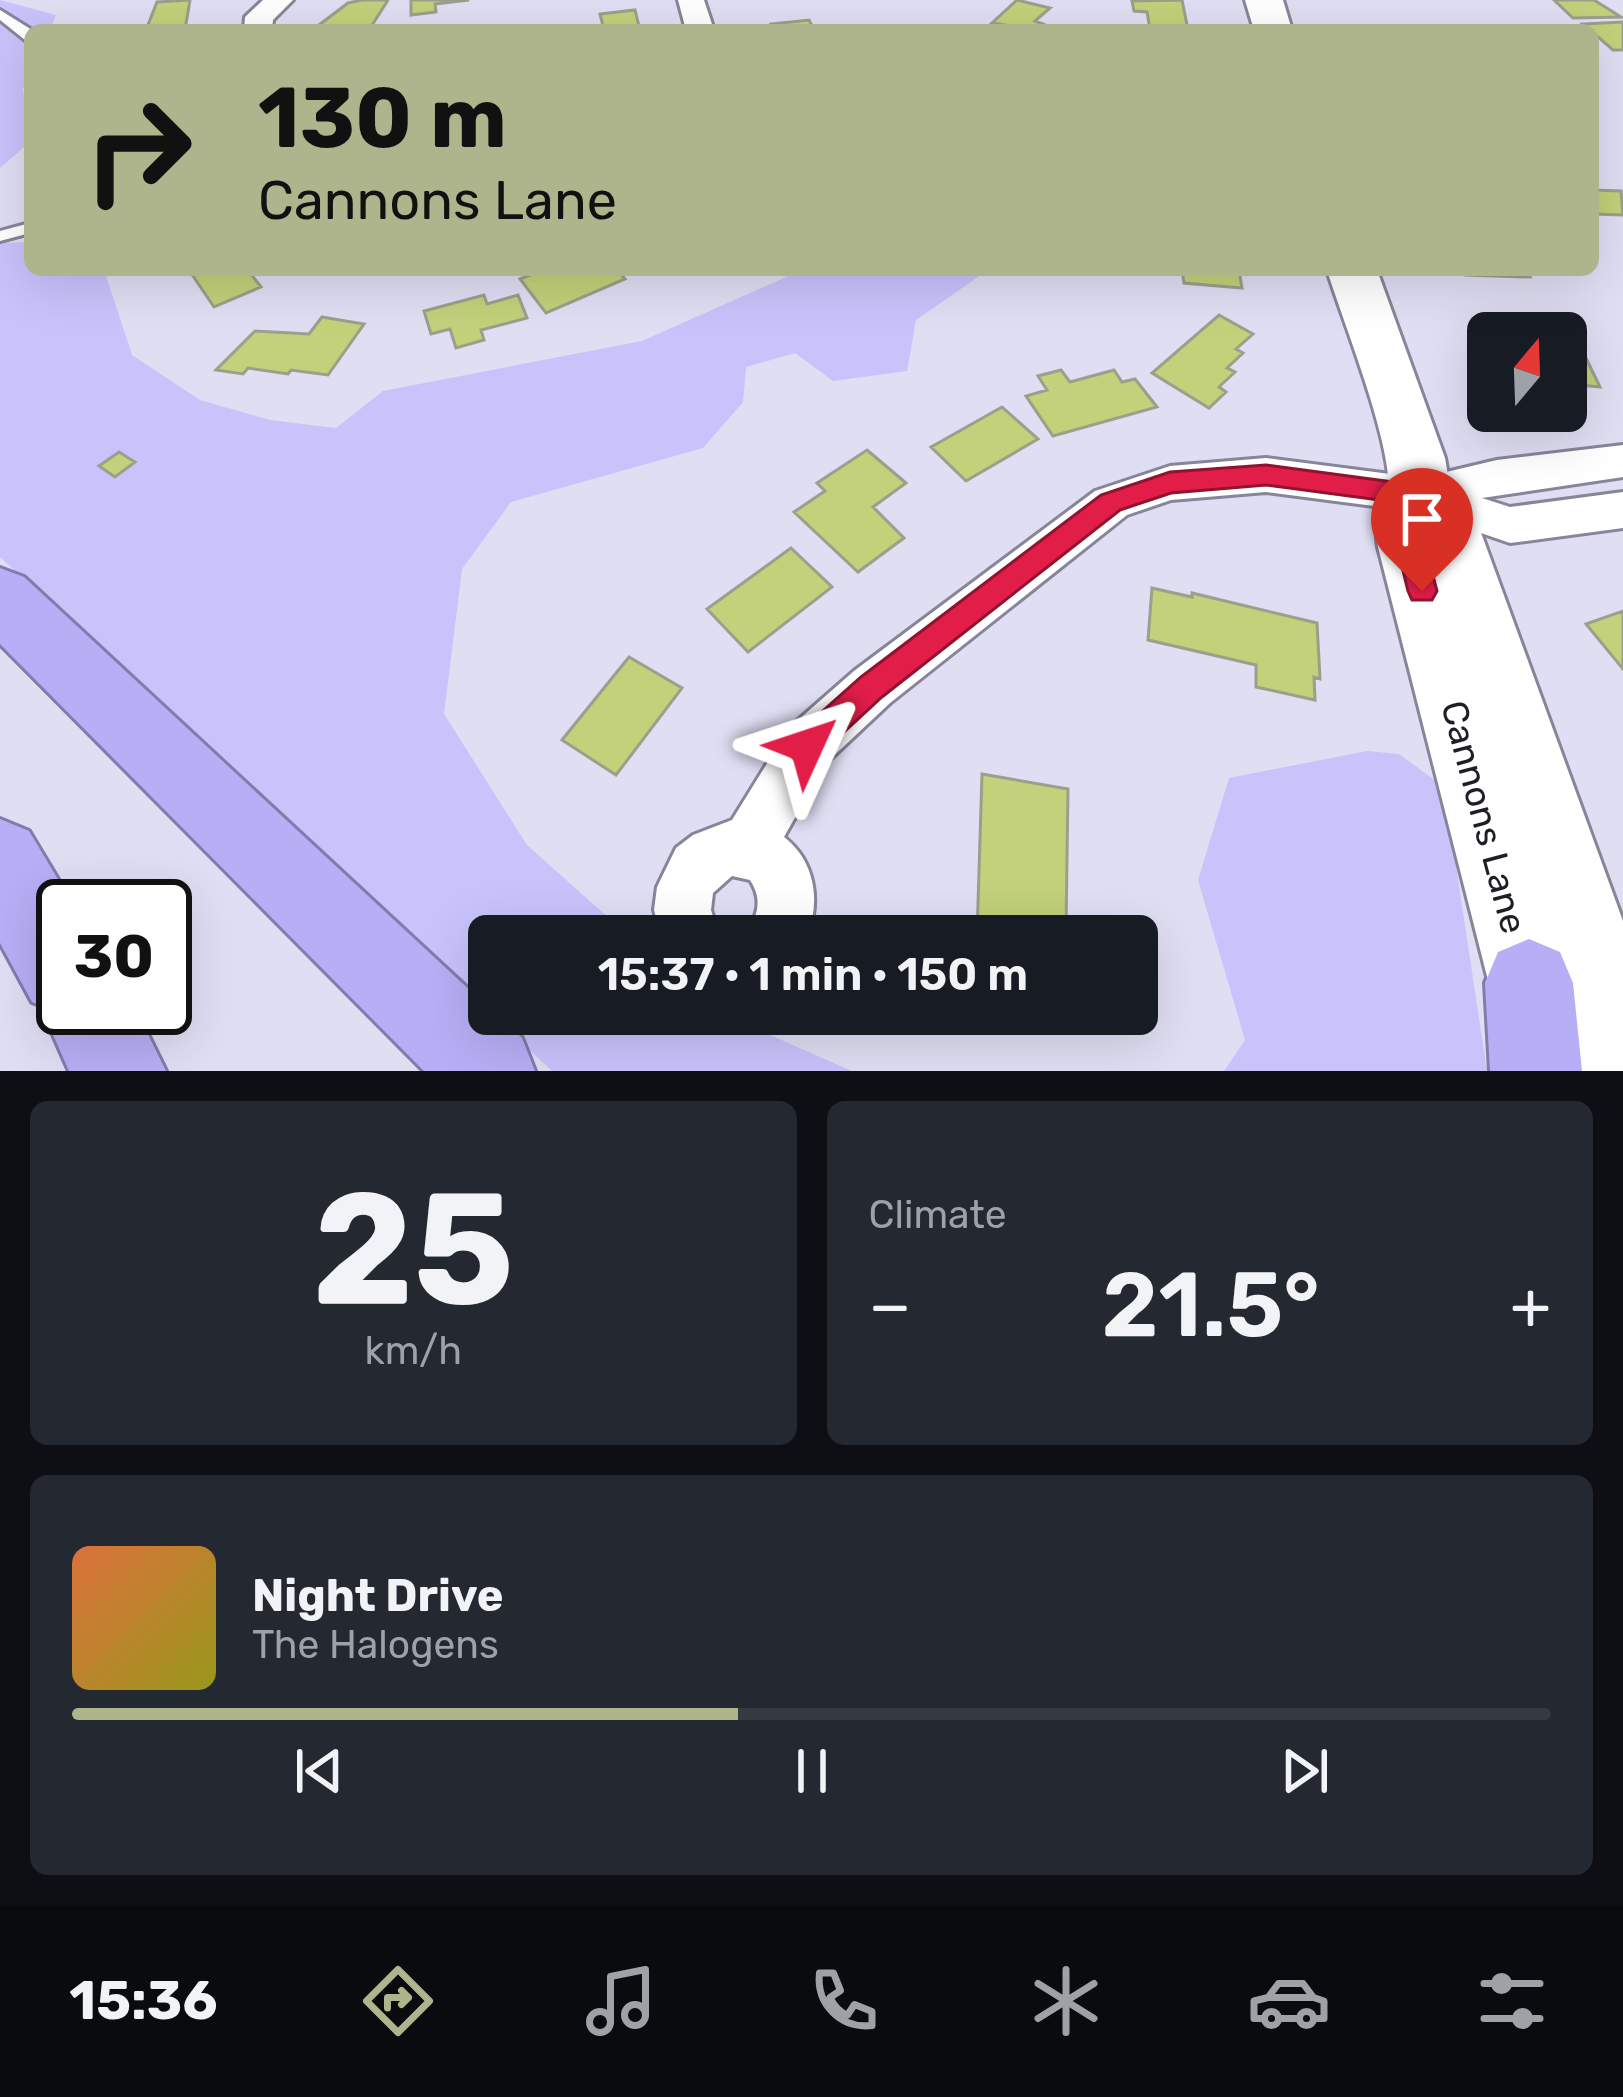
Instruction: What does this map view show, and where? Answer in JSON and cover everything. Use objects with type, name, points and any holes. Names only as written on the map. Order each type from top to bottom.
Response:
[{"type":"highway","points":[[0,598],[489,1071]]},
{"type":"highway","points":[[0,860],[36,923]]},
{"type":"highway","points":[[1536,1071],[1569,991]]},
{"type":"highway","points":[[99,1035],[120,1071]]},
{"type":"main road","name":"Cannons Lane","points":[[1354,276],[1415,458],[1420,495],[1405,522],[1408,535],[1569,991],[1556,1071]]},
{"type":"street","points":[[259,24],[260,16],[280,0]]},
{"type":"street","points":[[1420,495],[1497,477],[1623,461]]},
{"type":"street","points":[[747,848],[807,746],[872,687],[1111,503],[1170,483],[1266,475],[1420,495],[1510,525],[1623,510]]},
{"type":"street","points":[[682,915],[682,891],[692,872],[707,856],[726,848],[747,848],[766,856],[787,890],[787,915]]},
{"type":"shaded area","points":[[0,0],[56,15],[52,24],[24,24],[24,147],[0,168]]},
{"type":"shaded area","points":[[24,242],[24,276],[106,276],[132,355],[200,400],[270,420],[336,428],[383,391],[642,341],[788,276],[979,276],[916,320],[907,371],[833,381],[795,353],[746,367],[743,402],[703,448],[511,502],[462,569],[444,714],[527,845],[605,915],[468,915],[468,992],[0,557],[0,243]]},
{"type":"shaded area","points":[[1367,751],[1399,754],[1444,787],[1487,1071],[1224,1071],[1245,1040],[1198,880],[1229,778]]},
{"type":"shaded area","points":[[513,1035],[770,1035],[852,1071],[552,1071]]},
{"type":"building","points":[[190,0],[186,24],[148,24],[157,2]]},
{"type":"building","points":[[388,0],[373,24],[320,24],[348,3]]},
{"type":"building","points":[[411,0],[469,0],[435,4],[436,12],[411,15]]},
{"type":"building","points":[[1017,0],[1050,8],[1035,21],[1043,24],[992,23]]},
{"type":"building","points":[[1182,0],[1187,24],[1149,24],[1147,12],[1134,11],[1132,1]]},
{"type":"building","points":[[1554,0],[1594,0],[1621,17],[1573,18]]},
{"type":"building","points":[[635,10],[638,24],[602,24],[600,14]]},
{"type":"building","points":[[1623,22],[1623,50],[1613,50],[1599,38],[1599,24],[1583,24]]},
{"type":"building","points":[[1599,190],[1621,191],[1623,215],[1599,214]]},
{"type":"building","points":[[193,276],[253,276],[261,287],[214,307]]},
{"type":"building","points":[[622,276],[625,279],[546,313],[520,279]]},
{"type":"building","points":[[1183,276],[1240,276],[1242,288],[1184,283]]},
{"type":"building","points":[[484,295],[487,304],[518,295],[527,318],[481,330],[484,340],[456,348],[450,329],[431,334],[424,311]]},
{"type":"building","points":[[1219,315],[1253,334],[1236,349],[1243,353],[1227,368],[1235,372],[1219,387],[1226,392],[1209,408],[1152,373]]},
{"type":"building","points":[[322,317],[364,324],[328,375],[216,370],[255,331],[309,334]]},
{"type":"building","points":[[1587,360],[1600,387],[1587,386]]},
{"type":"building","points":[[1061,370],[1070,382],[1114,370],[1122,382],[1135,379],[1157,407],[1053,436],[1026,396],[1047,390],[1038,376]]},
{"type":"building","points":[[1002,407],[1038,439],[966,481],[931,447]]},
{"type":"building","points":[[867,450],[906,483],[873,507],[904,538],[858,572],[794,512],[825,491],[817,483]]},
{"type":"building","points":[[119,452],[135,462],[115,477],[99,466]]},
{"type":"building","points":[[791,548],[832,587],[748,652],[707,609]]},
{"type":"building","points":[[1152,588],[1317,623],[1320,679],[1314,677],[1315,700],[1256,687],[1256,665],[1148,640]]},
{"type":"building","points":[[1623,611],[1623,669],[1586,624]]},
{"type":"building","points":[[629,657],[682,688],[616,775],[562,740]]},
{"type":"building","points":[[982,774],[1068,789],[1066,915],[978,915]]},
{"type":"route","points":[[807,746],[872,687],[1111,503],[1170,483],[1266,475],[1420,495],[1405,522],[1422,591]]}]
